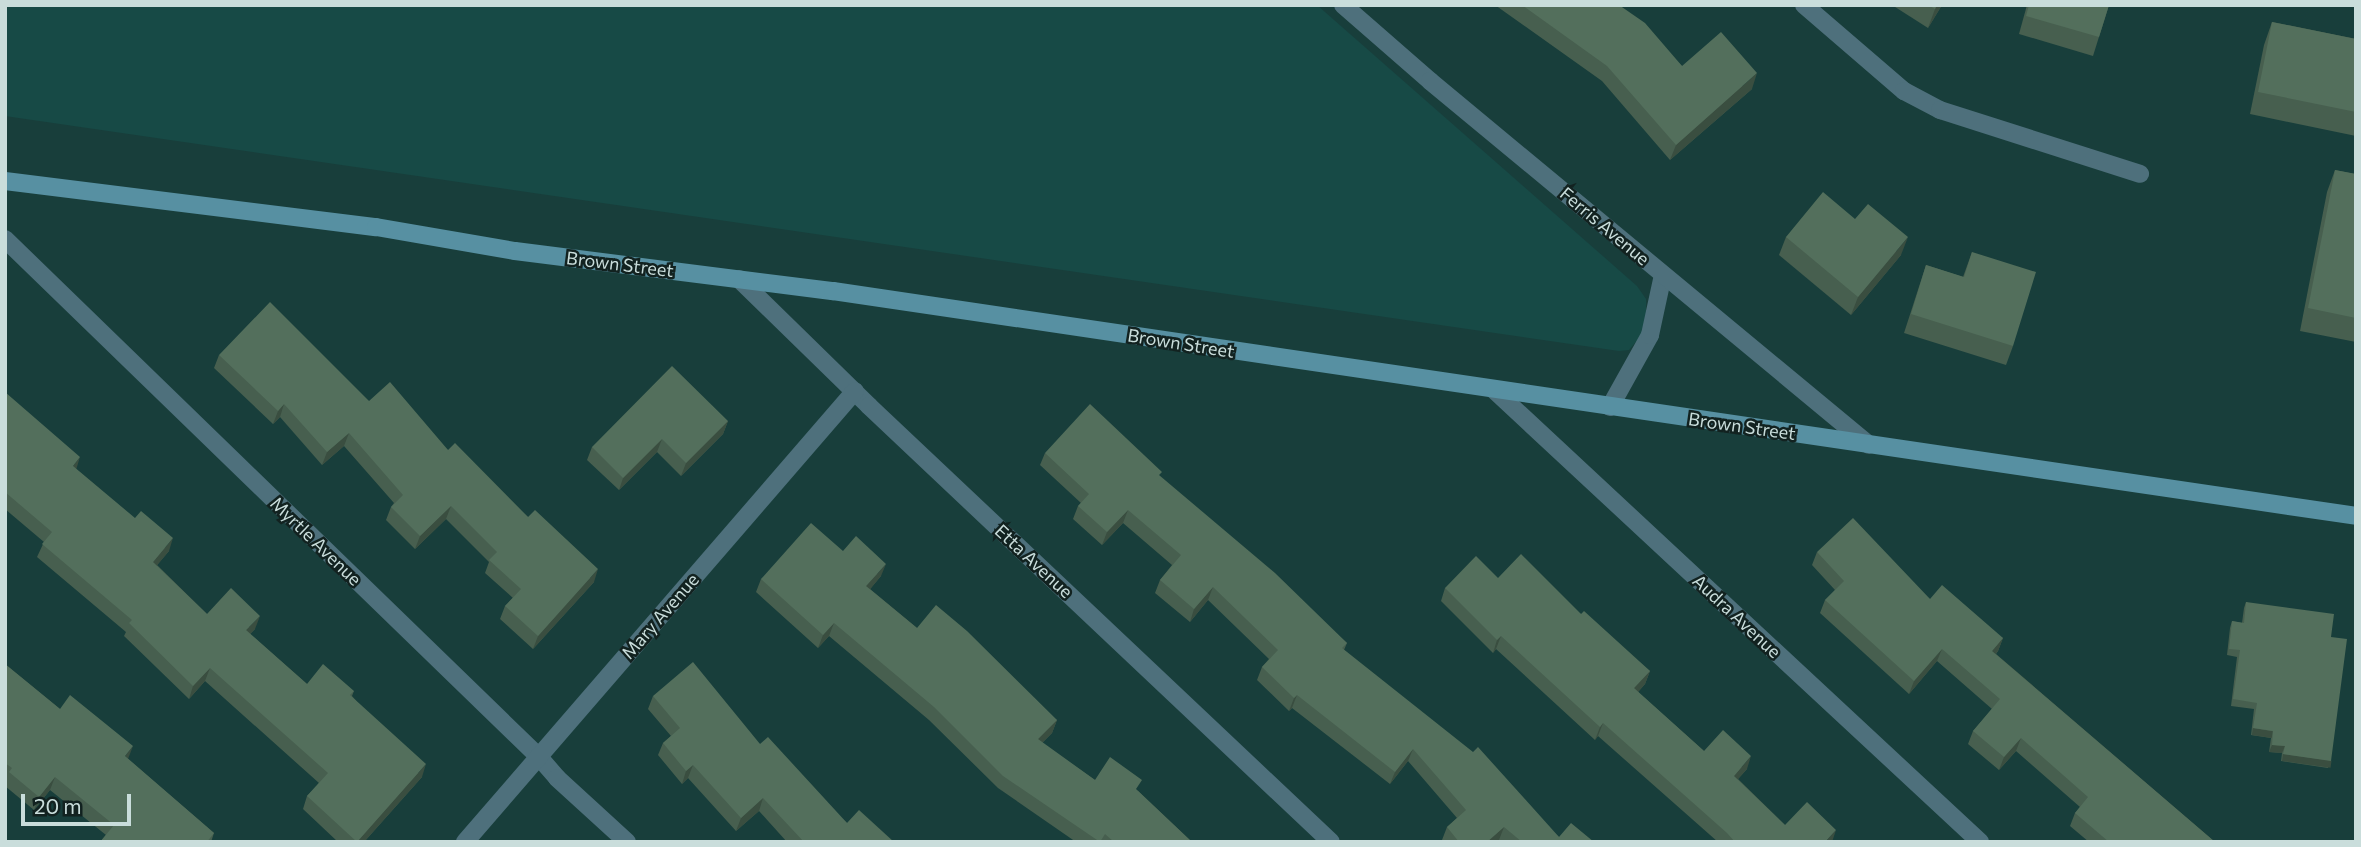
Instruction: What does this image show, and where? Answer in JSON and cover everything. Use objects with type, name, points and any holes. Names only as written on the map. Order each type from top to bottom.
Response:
[{"type":"main road","name":"Brown Street","points":[[5,181],[376,227],[515,251],[739,279],[2356,516]]},
{"type":"street","name":"Ferris Avenue","points":[[1343,5],[1869,445]]},
{"type":"street","points":[[1804,5],[1904,92],[1940,110],[2140,174]]},
{"type":"street","name":"Myrtle Avenue","points":[[5,239],[539,757],[557,778],[627,842]]},
{"type":"street","points":[[1610,407],[1650,335],[1663,275]]},
{"type":"street","name":"Etta Avenue","points":[[739,279],[1331,842]]},
{"type":"street","name":"Audra Avenue","points":[[1494,390],[1980,842]]},
{"type":"street","name":"Mary Avenue","points":[[465,842],[855,391]]},
{"type":"shaded area","points":[[5,5],[1317,5],[1637,286],[1646,299],[1646,330],[1629,350],[1619,351],[5,116]]},
{"type":"building","points":[[1522,5],[1619,5],[1645,23],[1682,66],[1721,32],[1757,73],[1676,145],[1607,66]]},
{"type":"building","points":[[2029,5],[2109,5],[2099,37],[2026,16]]},
{"type":"building","points":[[2272,22],[2356,39],[2356,112],[2258,92]]},
{"type":"building","points":[[2335,170],[2356,174],[2356,318],[2308,308]]},
{"type":"building","points":[[1823,192],[1855,219],[1868,204],[1908,237],[1858,297],[1786,237]]},
{"type":"building","points":[[1972,252],[2036,272],[2013,346],[1911,314],[1926,265],[1964,277]]},
{"type":"building","points":[[270,302],[369,401],[390,382],[448,450],[455,443],[528,517],[535,510],[598,569],[538,636],[505,606],[521,589],[489,560],[497,552],[451,506],[420,536],[391,507],[403,495],[349,433],[327,452],[284,404],[278,411],[219,355]]},
{"type":"building","points":[[672,366],[728,421],[686,463],[662,439],[623,478],[592,447]]},
{"type":"building","points":[[5,392],[80,457],[73,466],[135,518],[141,511],[173,538],[153,562],[207,614],[231,588],[260,616],[246,630],[307,684],[323,664],[354,691],[350,695],[426,764],[357,842],[307,796],[328,773],[210,668],[193,686],[129,623],[132,620],[42,544],[52,532],[5,492]]},
{"type":"building","points":[[1090,404],[1162,472],[1159,475],[1275,573],[1347,643],[1342,648],[1473,752],[1478,747],[1559,837],[1571,823],[1594,842],[1522,842],[1504,827],[1487,842],[1459,842],[1447,827],[1466,810],[1413,749],[1395,772],[1297,695],[1294,698],[1262,667],[1278,650],[1213,587],[1194,609],[1160,580],[1181,555],[1128,510],[1107,532],[1078,506],[1089,494],[1045,453]]},
{"type":"building","points":[[1853,518],[1930,599],[1942,585],[2003,638],[1992,651],[2215,842],[2109,842],[2075,813],[2088,797],[2021,738],[2004,757],[1973,731],[2000,699],[1942,649],[1914,681],[1825,600],[1844,581],[1817,552]]},
{"type":"building","points":[[811,523],[843,551],[856,536],[886,564],[866,586],[917,628],[936,605],[967,631],[1057,720],[1038,739],[1095,780],[1110,757],[1142,780],[1136,789],[1192,842],[1114,842],[1105,834],[1100,842],[1003,776],[934,707],[834,623],[823,635],[761,579]]},
{"type":"building","points":[[1521,554],[1581,614],[1584,611],[1650,671],[1634,688],[1704,751],[1723,730],[1751,756],[1734,776],[1785,825],[1807,802],[1836,830],[1825,842],[1735,842],[1603,723],[1600,727],[1501,636],[1497,640],[1445,588],[1476,556],[1498,578]]},
{"type":"building","points":[[2246,602],[2334,614],[2331,637],[2347,639],[2331,761],[2283,754],[2285,746],[2272,745],[2273,731],[2253,728],[2257,703],[2233,699],[2240,650],[2229,649],[2232,621],[2244,623]]},
{"type":"building","points":[[693,662],[760,744],[768,737],[847,823],[859,810],[894,842],[804,842],[763,798],[741,818],[693,765],[686,771],[663,743],[680,728],[653,696]]},
{"type":"building","points":[[5,664],[60,709],[70,695],[133,746],[125,756],[214,833],[207,842],[100,842],[114,825],[55,777],[39,797],[9,772],[12,768],[5,763]]}]
